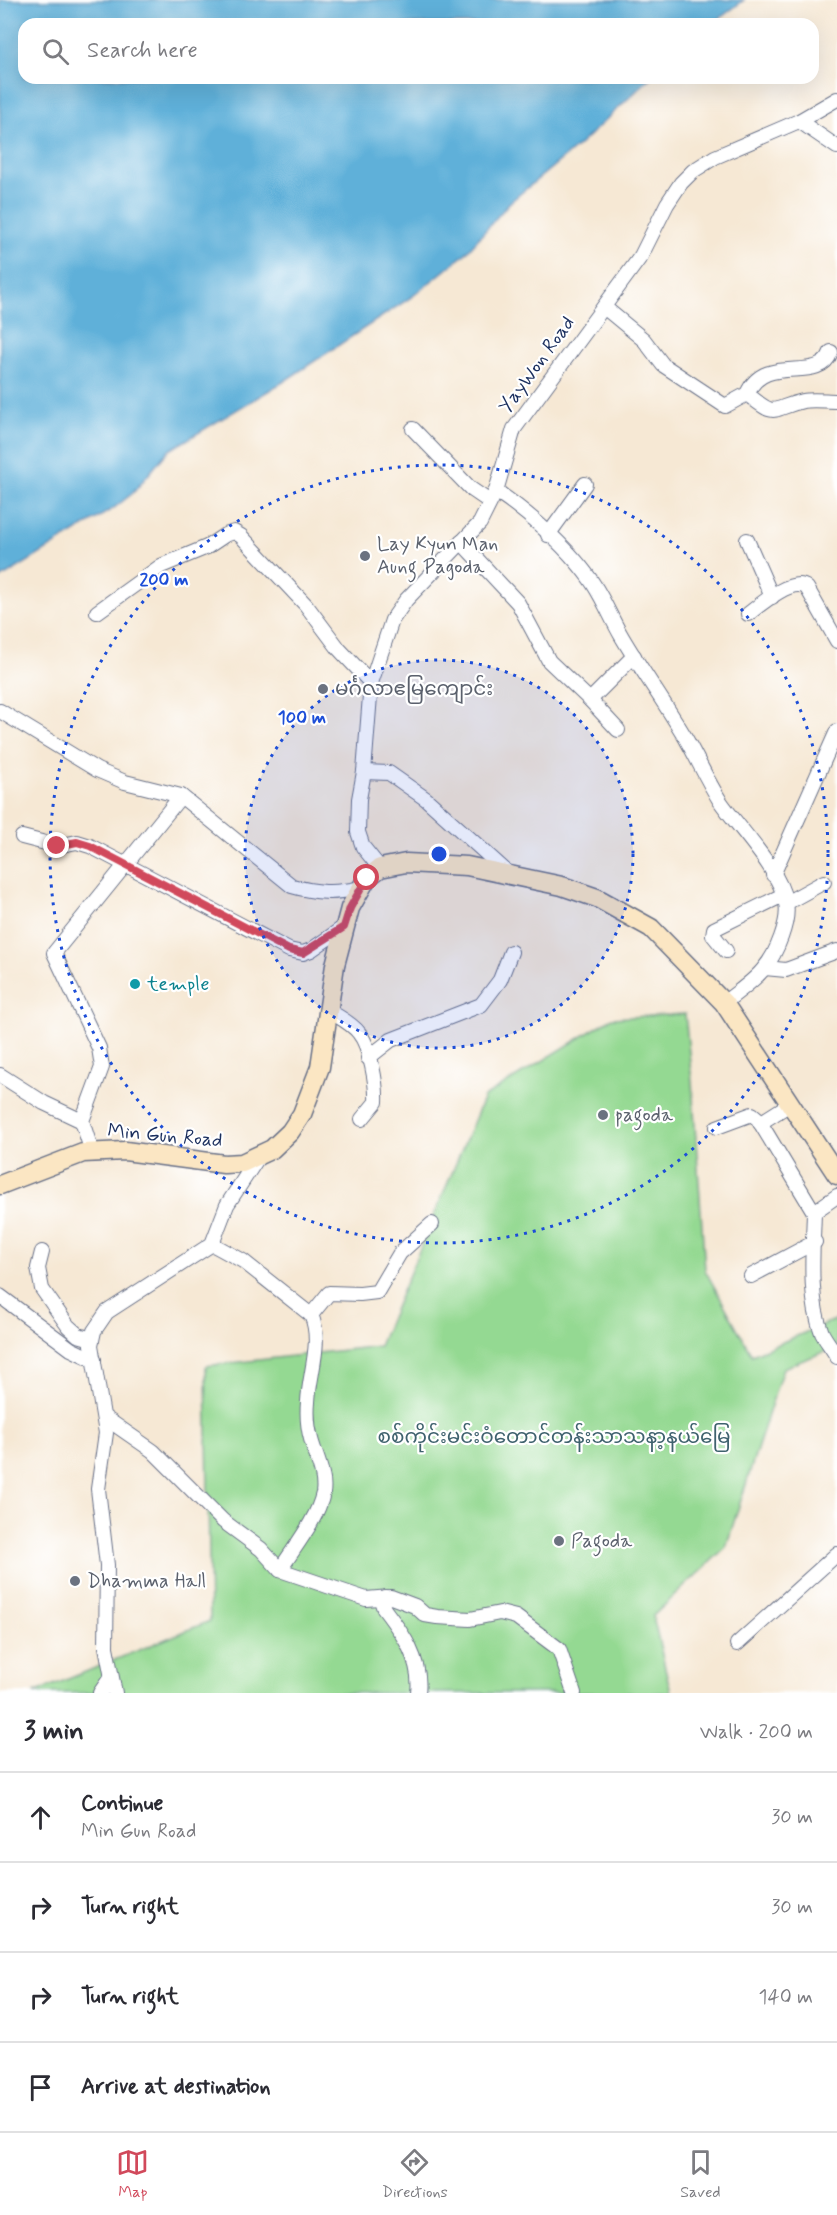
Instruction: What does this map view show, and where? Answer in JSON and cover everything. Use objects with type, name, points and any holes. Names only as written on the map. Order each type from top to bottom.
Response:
[{"type":"street","name":"YayWon Road","points":[[380,868],[363,847],[358,832],[359,799],[364,772],[371,682],[385,635],[398,611],[480,523],[493,496],[514,429],[641,256],[667,204],[693,171],[715,157],[799,121],[837,99]]},
{"type":"street","points":[[799,121],[837,147]]},
{"type":"street","points":[[604,307],[644,340],[663,365],[725,406],[747,394],[762,374],[784,369],[820,367],[828,361],[831,352]]},
{"type":"street","points":[[747,394],[764,408],[778,412],[805,400],[837,401]]},
{"type":"street","points":[[413,429],[471,489],[511,501],[578,564],[594,585],[720,800],[773,875],[785,899],[786,914],[780,937],[765,968],[724,1003]]},
{"type":"street","points":[[548,535],[585,484]]},
{"type":"street","points":[[97,612],[161,566],[207,547],[234,532],[241,536],[306,605],[339,648],[371,682]]},
{"type":"street","points":[[747,540],[772,597]]},
{"type":"street","points":[[461,542],[518,603],[549,661],[618,730]]},
{"type":"street","points":[[748,614],[772,597],[796,584],[802,584],[807,588],[837,641]]},
{"type":"street","points":[[590,700],[634,656]]},
{"type":"street","points":[[0,711],[97,770],[125,782],[181,796],[292,886],[330,894],[360,888]]},
{"type":"street","points":[[773,875],[837,731]]},
{"type":"street","points":[[364,772],[389,773],[426,799],[509,874]]},
{"type":"street","points":[[92,1152],[82,1122],[102,1068],[99,1048],[54,953],[181,796]]},
{"type":"street","points":[[22,837],[57,846],[77,842],[90,846],[289,950],[303,953],[311,950],[344,927]]},
{"type":"street","points":[[380,868],[406,863],[432,864],[467,866],[509,874],[562,886],[597,898],[635,918],[670,945],[724,1003],[837,1175]]},
{"type":"street","name":"Min Gun Road","points":[[0,1185],[63,1158],[92,1152],[158,1154],[224,1164],[242,1163],[272,1149],[284,1138],[302,1113],[320,1067],[334,965],[344,927],[360,888],[380,868]]},
{"type":"street","points":[[726,951],[713,935],[714,929],[824,882]]},
{"type":"street","points":[[765,968],[786,970],[837,951]]},
{"type":"street","points":[[368,1058],[391,1040],[481,1005],[500,980],[511,952]]},
{"type":"street","points":[[328,1010],[361,1035],[376,1083],[376,1102],[363,1119]]},
{"type":"street","points":[[0,1075],[44,1103],[82,1122]]},
{"type":"street","points":[[760,1123],[790,1104]]},
{"type":"street","points":[[717,1127],[752,1114],[760,1123],[814,1212],[815,1242],[812,1266],[816,1304],[822,1333],[837,1357]]},
{"type":"street","points":[[115,1693],[106,1647],[107,1565],[98,1489],[106,1433],[94,1360],[92,1339],[94,1331],[107,1312],[212,1244],[227,1205],[259,1156]]},
{"type":"street","points":[[814,1212],[837,1196]]},
{"type":"street","points":[[311,1315],[329,1293],[377,1292],[400,1253],[432,1224]]},
{"type":"street","points":[[751,1276],[815,1242]]},
{"type":"street","points":[[212,1244],[243,1261],[311,1315],[315,1324],[314,1358],[308,1402],[310,1437],[319,1464],[324,1490],[318,1507],[280,1570]]},
{"type":"street","points":[[42,1252],[38,1268],[42,1289],[68,1326],[78,1335],[92,1339]]},
{"type":"street","points":[[0,1296],[71,1349],[94,1360]]},
{"type":"street","points":[[104,1417],[153,1451],[223,1521],[261,1549],[280,1570],[366,1599],[385,1597],[403,1601],[426,1615],[470,1619],[500,1613],[516,1617],[559,1649],[574,1693]]},
{"type":"street","points":[[737,1644],[837,1554]]},
{"type":"street","points":[[385,1597],[382,1604],[384,1609],[411,1648],[416,1668],[418,1693]]},
{"type":"street","points":[[100,1693],[111,1677]]},
{"type":"green space","name":"စစ်ကိုင်းမင်းဝံတောင်တန်းသာသနာ့နယ်မြေ","points":[[685,1014],[705,1270],[752,1355],[837,1319],[837,1347],[783,1368],[726,1547],[653,1616],[671,1693],[34,1693],[210,1621],[206,1366],[379,1346],[484,1097],[612,1018]]},
{"type":"water","points":[[0,0],[744,0],[720,18],[18,18],[18,84],[644,84],[579,145],[509,203],[465,254],[413,296],[283,382],[168,451],[133,493],[114,508],[0,579]]},
{"type":"place","name":"Lay Kyun Man Aung Pagoda","points":[[365,556]]},
{"type":"place","name":"မင်္ဂလာဧမြကျောင်း","points":[[323,689]]},
{"type":"place","name":"temple","points":[[135,984]]},
{"type":"place","name":"pagoda","points":[[603,1115]]},
{"type":"place","name":"Pagoda","points":[[559,1541]]},
{"type":"place","name":"Dhamma Hall","points":[[75,1581]]},
{"type":"route","points":[[57,846],[77,842],[90,846],[192,902],[289,950],[303,953],[344,927],[350,908],[367,878]]}]
